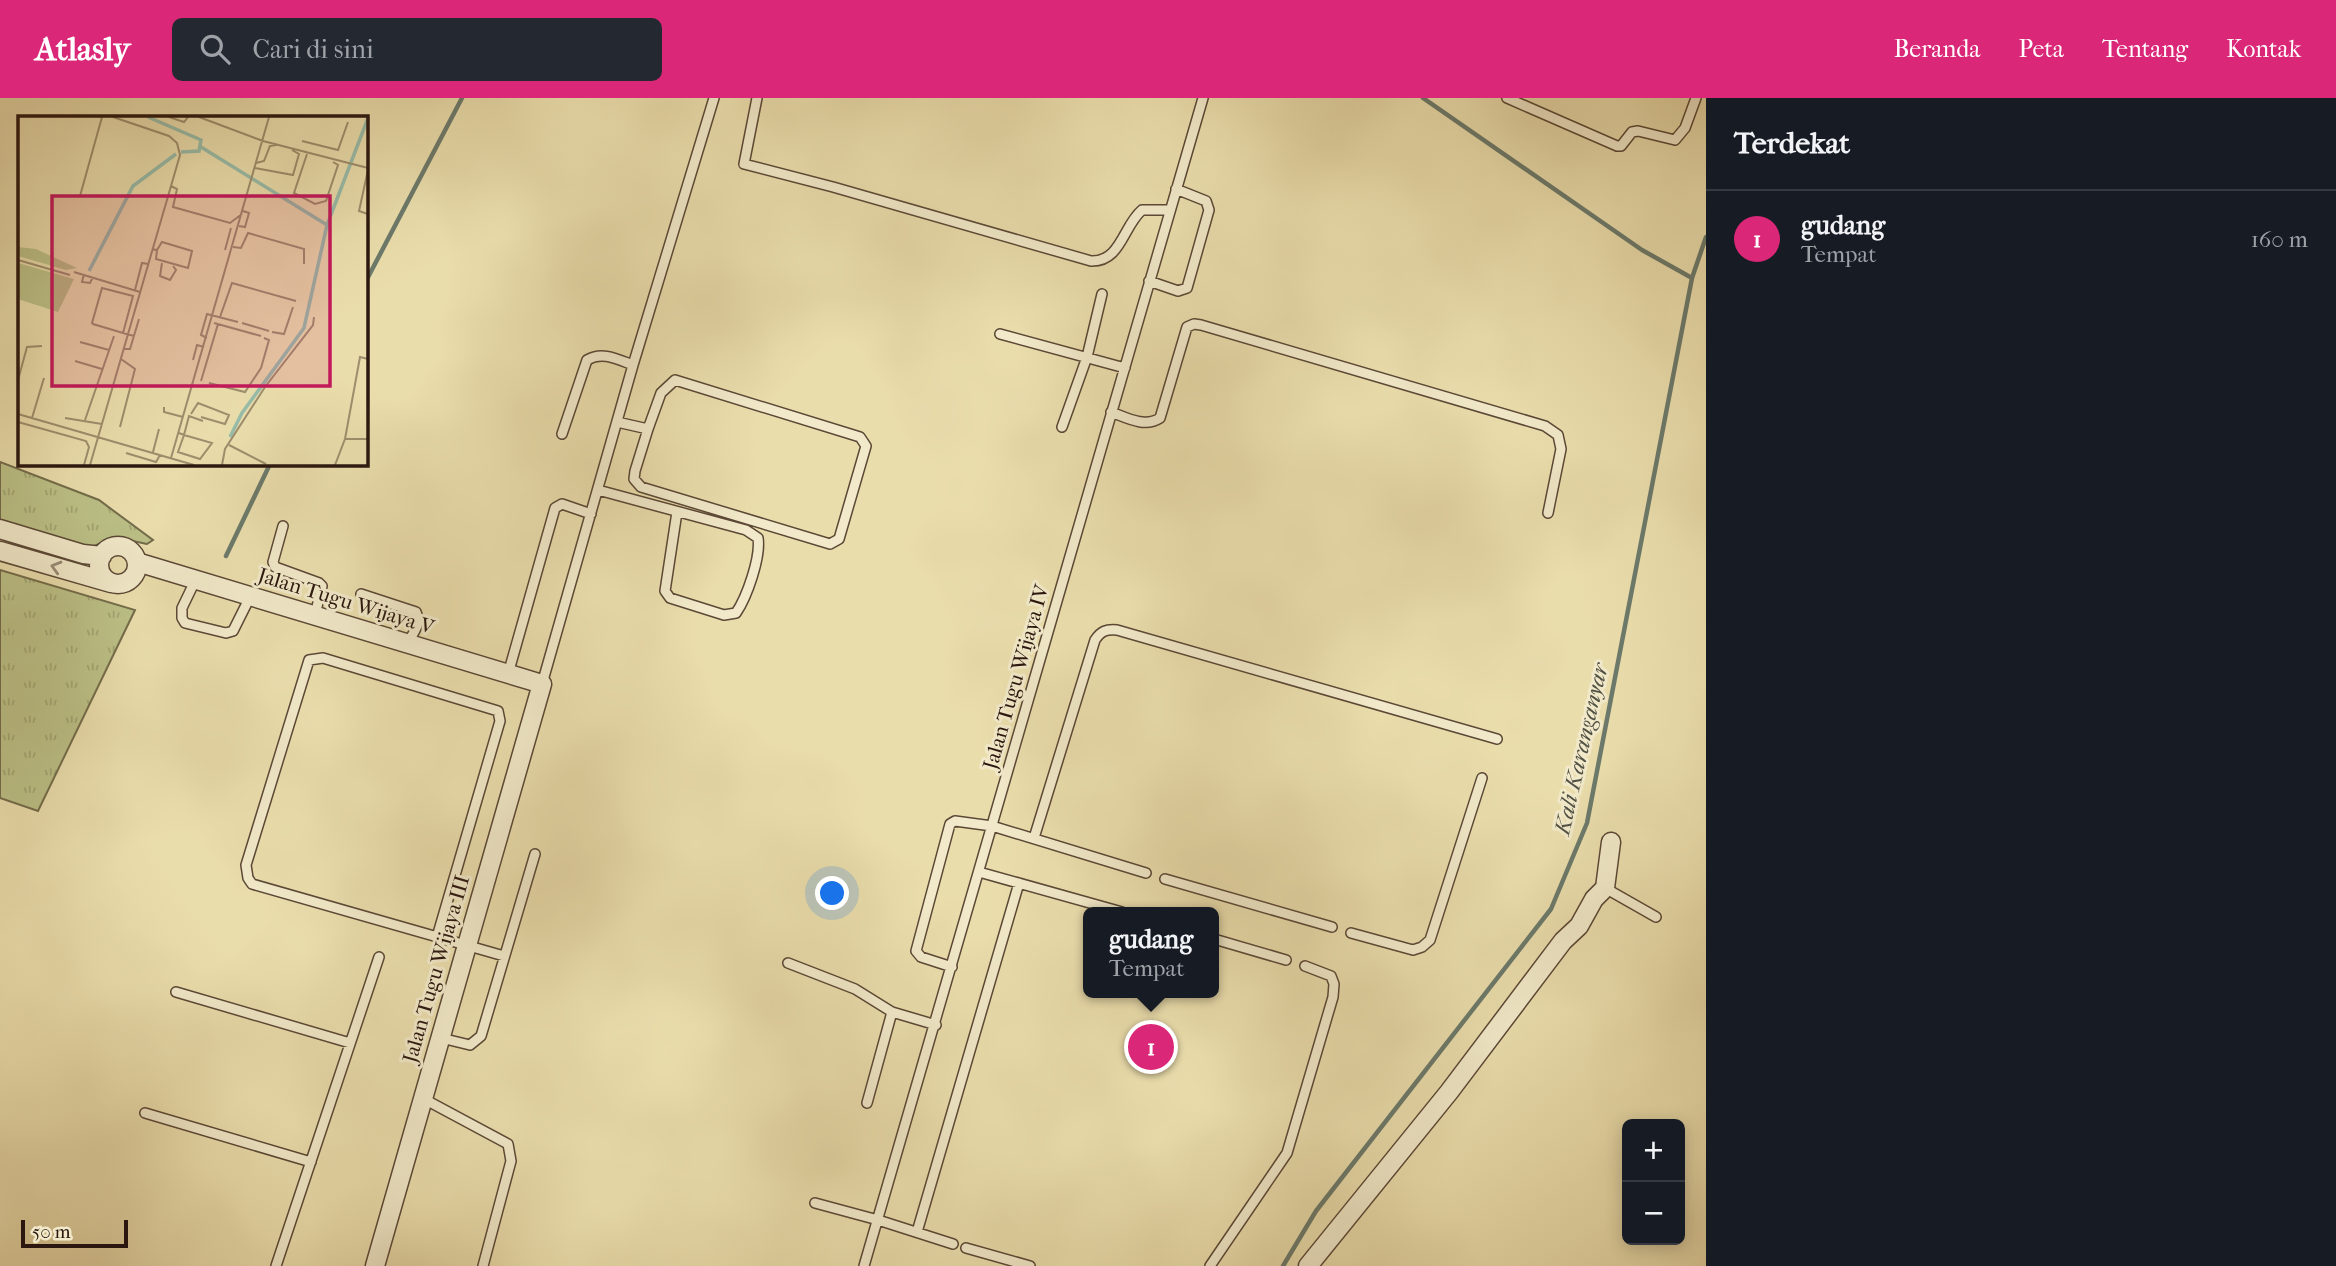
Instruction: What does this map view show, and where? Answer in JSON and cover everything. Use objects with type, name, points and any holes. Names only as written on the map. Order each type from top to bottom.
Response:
[{"type":"street","points":[[0,530],[83,554],[102,556]]},
{"type":"street","points":[[0,551],[111,583],[124,583],[134,575],[136,562],[134,556],[125,548],[112,547],[102,556],[99,568],[111,583]]},
{"type":"street","name":"Jalan Tugu Wijaya V","points":[[136,562],[542,684]]},
{"type":"street","name":"Jalan Tugu Wijaya III","points":[[375,1266],[542,684]]},
{"type":"street","points":[[1311,1263],[1449,1092],[1555,952],[1582,922],[1594,899],[1605,888],[1611,842]]},
{"type":"lane","points":[[542,684],[633,365],[714,98]]},
{"type":"lane","points":[[757,98],[744,164],[1091,261],[1101,261],[1112,255],[1142,210],[1169,210]]},
{"type":"lane","name":"Jalan Tugu Wijaya IV","points":[[864,1266],[1203,98]]},
{"type":"lane","points":[[1507,98],[1617,146],[1621,146],[1632,132],[1638,131],[1675,140],[1685,128],[1696,98]]},
{"type":"lane","points":[[1149,281],[1178,291],[1187,288],[1209,205],[1206,201],[1176,189]]},
{"type":"lane","points":[[1062,427],[1087,357],[1102,294]]},
{"type":"lane","points":[[1111,412],[1145,424],[1160,418],[1187,327],[1201,325],[1545,426],[1558,435],[1561,449],[1548,513]]},
{"type":"lane","points":[[1000,334],[1125,368]]},
{"type":"lane","points":[[562,434],[586,360],[606,355],[633,365]]},
{"type":"lane","points":[[675,380],[860,437],[866,446],[839,540],[830,544],[641,487],[634,479],[648,429],[661,393],[675,380]]},
{"type":"lane","points":[[617,422],[648,429]]},
{"type":"lane","points":[[598,490],[746,530],[758,538],[759,549],[742,604],[736,613],[724,615],[670,598],[665,591],[677,512]]},
{"type":"lane","points":[[508,674],[555,508],[562,504],[591,514]]},
{"type":"lane","points":[[283,526],[273,562],[275,567],[323,586],[315,615]]},
{"type":"lane","points":[[196,579],[182,608],[185,623],[226,633],[233,631],[250,597]]},
{"type":"lane","points":[[361,594],[416,612],[418,625],[407,643]]},
{"type":"lane","points":[[1034,838],[1095,640],[1100,633],[1108,629],[1497,739]]},
{"type":"lane","points":[[437,937],[500,722],[498,711],[323,658],[309,660],[246,865],[248,878],[252,884],[437,937],[467,945],[504,956]]},
{"type":"lane","points":[[1351,933],[1413,950],[1426,945],[1430,940],[1482,778]]},
{"type":"lane","points":[[952,967],[921,957],[916,951],[950,824],[955,821],[992,825],[1146,873]]},
{"type":"lane","points":[[441,1038],[470,1045],[481,1036],[534,854]]},
{"type":"lane","points":[[979,872],[1104,907]]},
{"type":"lane","points":[[1165,879],[1332,927]]},
{"type":"lane","points":[[916,1232],[1019,883]]},
{"type":"lane","points":[[1605,888],[1656,916]]},
{"type":"lane","points":[[1219,940],[1286,960]]},
{"type":"lane","points":[[276,1266],[379,957]]},
{"type":"lane","points":[[788,963],[855,989],[892,1012],[936,1025]]},
{"type":"lane","points":[[1210,1266],[1287,1153],[1334,984],[1331,976],[1305,967]]},
{"type":"lane","points":[[176,992],[351,1043]]},
{"type":"lane","points":[[867,1103],[892,1012]]},
{"type":"lane","points":[[424,1099],[508,1144],[511,1152],[512,1161],[483,1266]]},
{"type":"lane","points":[[145,1113],[311,1161]]},
{"type":"lane","points":[[815,1203],[953,1244]]},
{"type":"lane","points":[[966,1248],[1030,1266]]},
{"type":"green space","points":[[0,462],[99,500],[153,540],[147,544],[110,540],[88,550],[0,524]]},
{"type":"green space","points":[[0,570],[135,610],[38,811],[0,798]]},
{"type":"waterway","points":[[368,277],[462,98]]},
{"type":"waterway","points":[[1423,98],[1642,250],[1692,278]]},
{"type":"waterway","name":"Kali Karanganyar","points":[[1283,1266],[1316,1211],[1551,909],[1587,823],[1692,278],[1706,237]]},
{"type":"waterway","points":[[226,556],[269,466]]},
{"type":"place","name":"gudang","points":[[1151,1047]]}]
